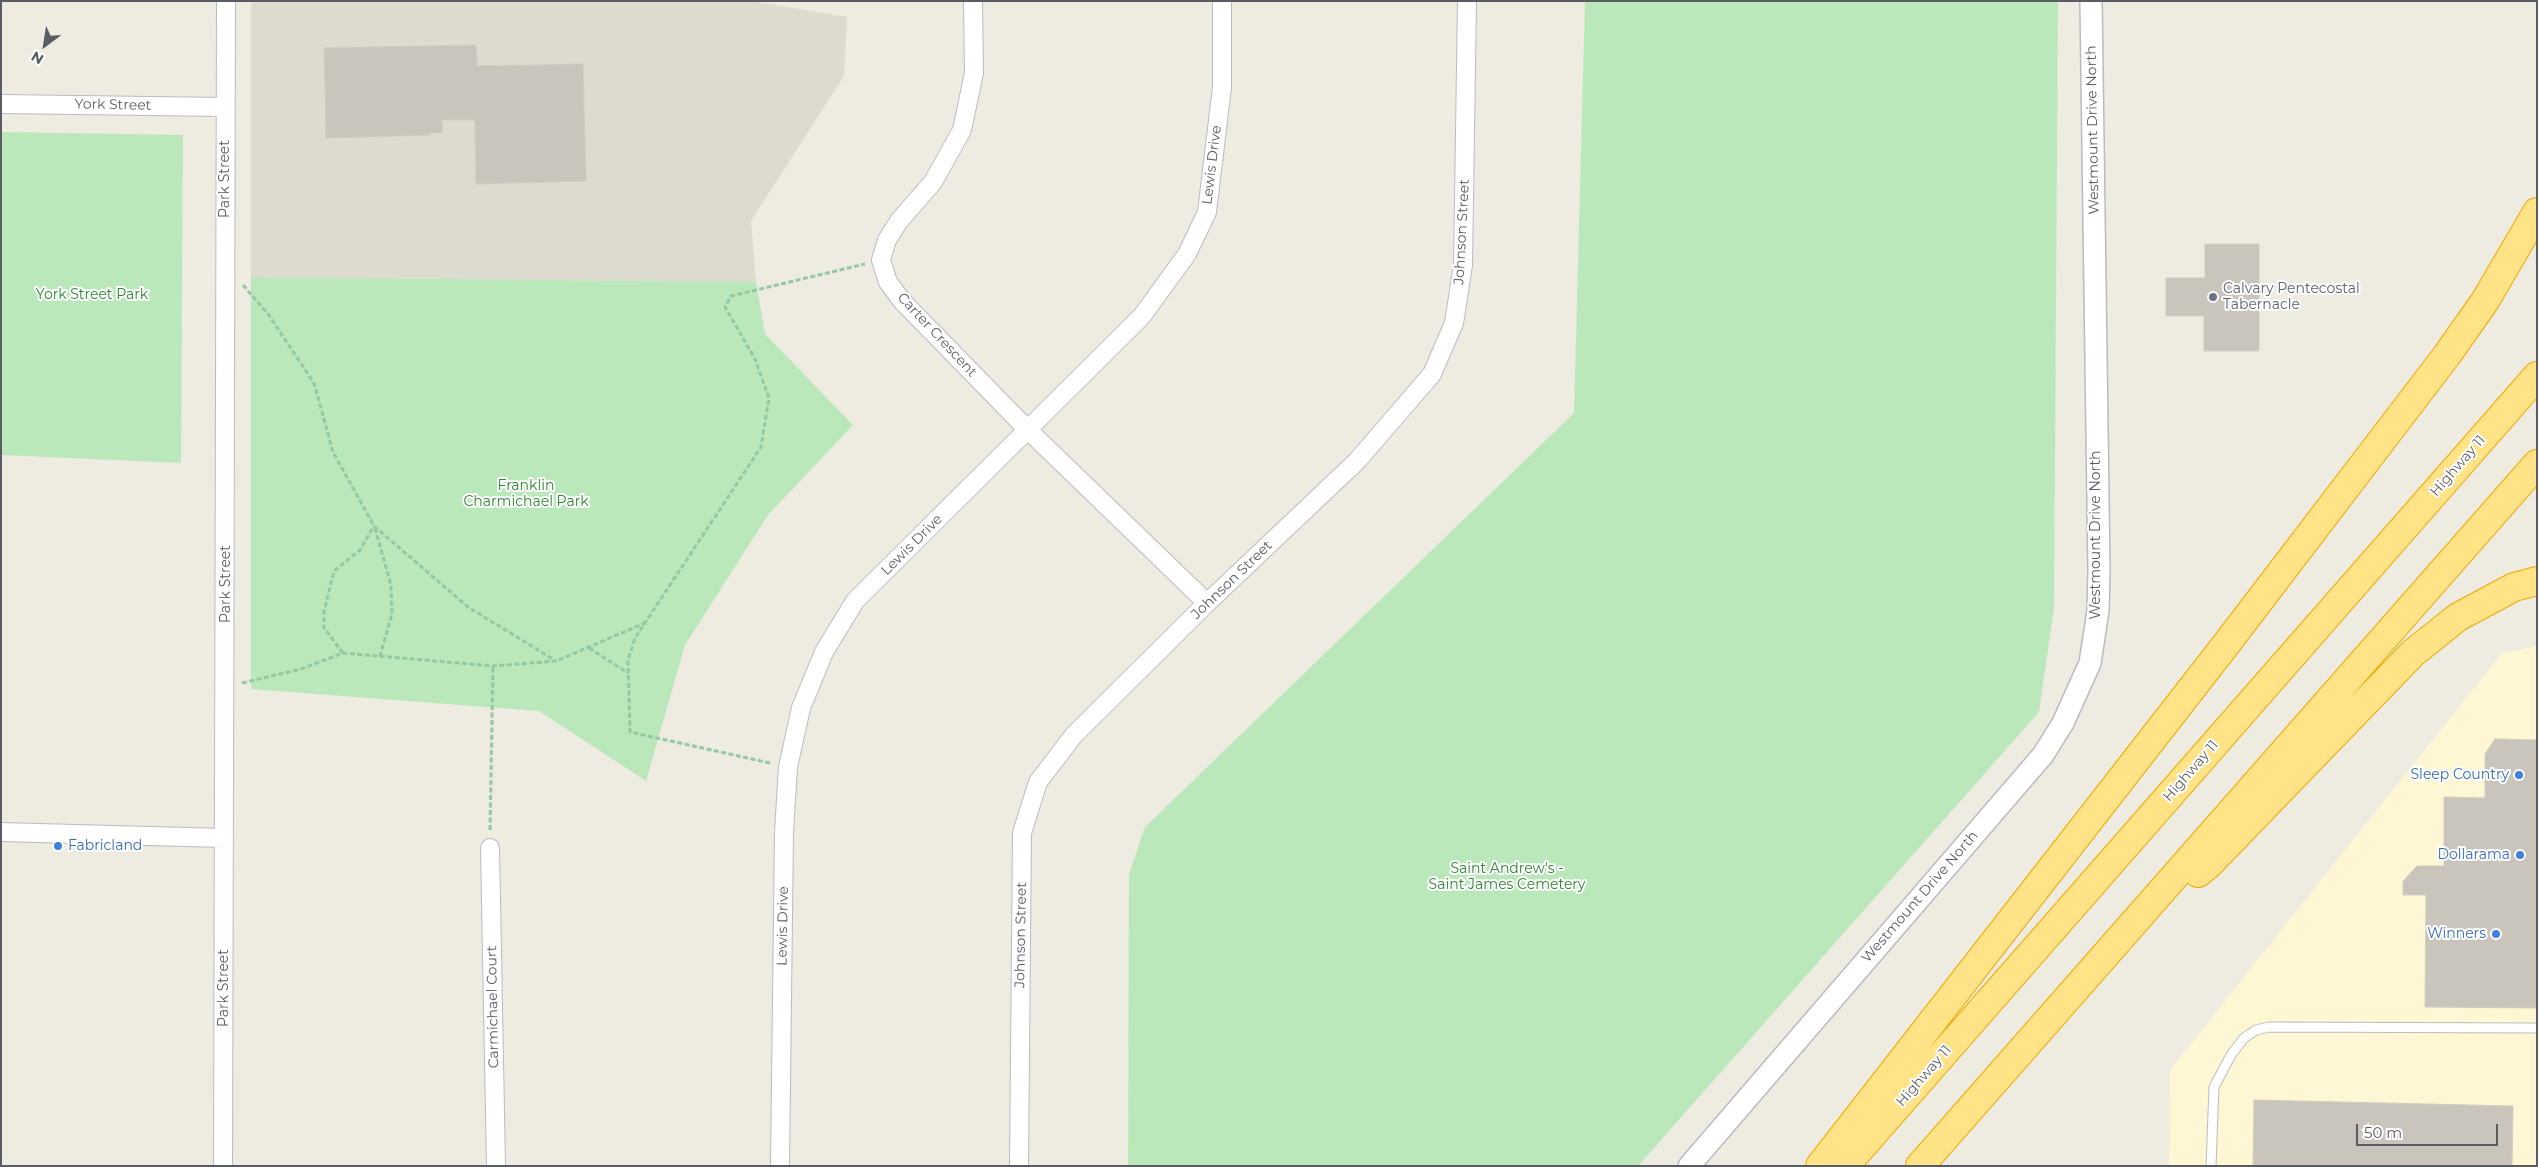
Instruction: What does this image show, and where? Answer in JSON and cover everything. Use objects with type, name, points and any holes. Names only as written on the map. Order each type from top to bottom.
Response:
[{"type":"highway","points":[[1820,1166],[2230,639],[2447,355],[2486,301],[2537,212]]},
{"type":"highway","name":"Highway 11","points":[[1846,1166],[2537,376]]},
{"type":"highway","points":[[1920,1166],[2537,464]]},
{"type":"highway","points":[[2141,915],[2208,865],[2413,654],[2458,617],[2514,587],[2537,581]]},
{"type":"street","name":"Park Street","points":[[223,1166],[226,1]]},
{"type":"street","points":[[881,260],[887,240],[899,221],[933,182],[962,130],[974,73],[973,1]]},
{"type":"street","name":"Lewis Drive","points":[[780,1166],[784,832],[788,767],[801,708],[824,652],[856,601],[1142,316],[1188,254],[1207,212],[1222,87],[1222,1]]},
{"type":"street","name":"Johnson Street","points":[[1020,1166],[1022,834],[1038,782],[1074,735],[1207,603],[1357,461],[1432,374],[1454,323],[1463,265],[1467,1]]},
{"type":"street","name":"Westmount Drive North","points":[[1690,1166],[2043,755],[2063,723],[2090,663],[2098,611],[2099,572],[2091,1]]},
{"type":"street","name":"York Street","points":[[1,104],[226,107]]},
{"type":"street","name":"Carter Crescent","points":[[881,260],[888,282],[902,300],[1027,429],[1207,603]]},
{"type":"street","points":[[1,832],[224,838]]},
{"type":"street","name":"Carmichael Court","points":[[490,848],[496,1166]]},
{"type":"lane","points":[[2211,1166],[2214,1087],[2231,1055],[2244,1038],[2256,1030],[2269,1027],[2537,1028]]},
{"type":"path","points":[[788,767],[630,732],[628,660],[635,638],[761,447],[769,398],[755,359],[725,307],[731,296],[881,260]]},
{"type":"path","points":[[225,264],[268,314],[314,383],[333,452],[374,526],[391,586],[392,614],[380,656]]},
{"type":"path","points":[[343,653],[324,628],[324,612],[334,571],[360,550],[374,526]]},
{"type":"path","points":[[374,526],[468,607],[556,661]]},
{"type":"path","points":[[225,688],[301,669],[343,653],[493,666],[556,661],[646,623]]},
{"type":"path","points":[[589,648],[628,674]]},
{"type":"path","points":[[490,848],[493,666]]},
{"type":"shaded area","points":[[251,1],[751,1],[847,17],[844,76],[751,221],[756,282],[251,277]]},
{"type":"shaded area","points":[[2537,646],[2537,1166],[2169,1166],[2170,1070],[2502,653]]},
{"type":"green space","name":"Saint Andrew's - Saint James Cemetery","points":[[1585,1],[2058,1],[2054,608],[2039,712],[1638,1166],[1128,1166],[1129,875],[1145,827],[1574,413]]},
{"type":"green space","name":"York Street Park","points":[[1,132],[183,135],[181,463],[1,455]]},
{"type":"green space","name":"Franklin Charmichael Park","points":[[251,277],[756,282],[765,334],[853,425],[768,515],[685,645],[646,781],[539,711],[251,689]]},
{"type":"building","points":[[476,45],[477,66],[583,64],[586,181],[476,184],[475,120],[442,120],[442,133],[430,133],[430,135],[326,138],[324,48]]},
{"type":"building","name":"Calvary Pentecostal Tabernacle","points":[[2205,244],[2259,244],[2259,351],[2204,351],[2204,316],[2166,316],[2166,278],[2205,278]]},
{"type":"building","points":[[2495,739],[2537,740],[2537,1008],[2425,1007],[2426,895],[2403,895],[2403,881],[2417,866],[2444,866],[2444,797],[2485,798],[2485,754]]},
{"type":"building","points":[[2254,1100],[2513,1106],[2512,1166],[2253,1166]]},
{"type":"place","name":"Calvary Pentecostal Tabernacle","points":[[2213,297]]},
{"type":"place","name":"Sleep Country","points":[[2519,775]]},
{"type":"place","name":"Fabricland","points":[[58,846]]},
{"type":"place","name":"Dollarama","points":[[2520,855]]},
{"type":"place","name":"Winners","points":[[2496,934]]}]
